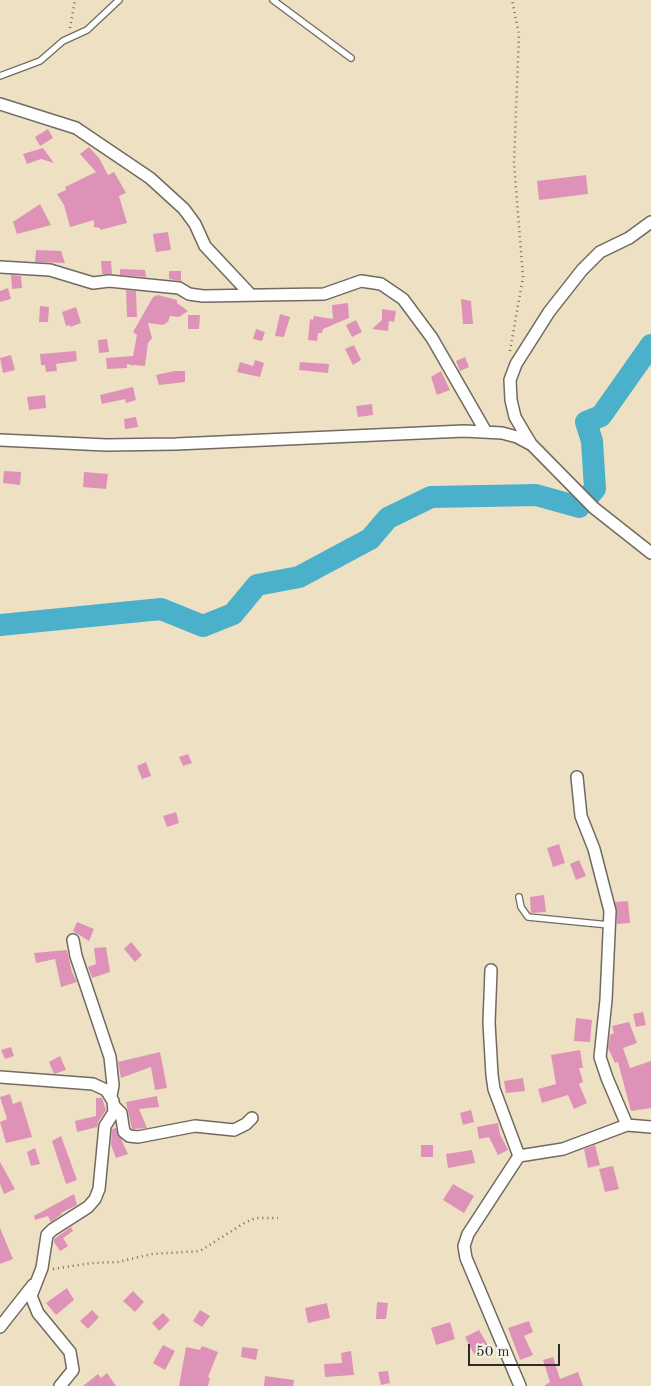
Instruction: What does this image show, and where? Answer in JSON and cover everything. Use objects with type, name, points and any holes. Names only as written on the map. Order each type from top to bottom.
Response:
[{"type":"street","points":[[0,104],[76,128],[150,178],[184,209],[195,224],[205,246],[250,294]]},
{"type":"street","points":[[651,222],[629,238],[600,252],[582,270],[549,312],[516,364],[510,380],[511,400],[515,417],[532,445],[594,508],[651,553]]},
{"type":"street","points":[[0,268],[50,270],[93,283],[109,281],[179,288],[189,294],[203,296],[324,294],[361,281],[388,287],[402,299],[432,338],[486,432]]},
{"type":"street","points":[[0,440],[106,445],[176,444],[486,432],[517,437],[532,445]]},
{"type":"street","points":[[577,777],[581,816],[590,833],[609,901],[606,1006],[600,1057],[627,1125]]},
{"type":"street","points":[[0,1326],[33,1285],[42,1268],[45,1240],[48,1235],[52,1230],[88,1208],[95,1199],[99,1189],[105,1126],[111,1117],[114,1084],[110,1057],[76,956],[73,940]]},
{"type":"street","points":[[491,970],[489,1023],[494,1089],[519,1156]]},
{"type":"street","points":[[0,1077],[93,1084],[106,1090],[121,1113],[124,1132],[129,1136],[138,1137],[188,1127],[234,1130],[246,1124],[252,1118]]},
{"type":"street","points":[[520,1386],[501,1339],[479,1294],[466,1258],[464,1246],[476,1220],[519,1156],[563,1149],[627,1125],[651,1127]]},
{"type":"street","points":[[33,1285],[31,1296],[33,1306],[70,1352],[73,1370],[60,1386]]},
{"type":"lane","points":[[0,76],[40,61],[63,41],[87,30],[119,0]]},
{"type":"lane","points":[[273,0],[350,58]]},
{"type":"lane","points":[[519,897],[520,907],[528,917],[609,925]]},
{"type":"path","points":[[63,41],[72,22],[75,0]]},
{"type":"path","points":[[509,353],[523,277],[522,234],[516,206],[514,163],[520,34],[512,0]]},
{"type":"path","points":[[42,1268],[70,1268],[92,1263],[118,1262],[152,1254],[200,1251],[246,1222],[256,1218],[278,1218]]},
{"type":"building","points":[[48,129],[53,138],[40,146],[35,137]]},
{"type":"building","points":[[89,147],[99,158],[108,175],[114,172],[126,193],[119,196],[127,223],[100,230],[100,228],[94,227],[94,220],[70,227],[64,205],[57,194],[66,190],[65,187],[96,172],[80,154]]},
{"type":"building","points":[[43,148],[54,163],[41,159],[27,164],[23,154]]},
{"type":"building","points":[[586,175],[588,194],[539,200],[537,181]]},
{"type":"building","points":[[40,204],[51,225],[17,234],[13,222]]},
{"type":"building","points":[[168,232],[171,250],[156,252],[153,234]]},
{"type":"building","points":[[36,250],[61,251],[65,263],[35,262]]},
{"type":"building","points":[[101,261],[111,261],[112,274],[102,274]]},
{"type":"building","points":[[120,269],[145,270],[146,277],[120,275]]},
{"type":"building","points":[[169,271],[181,271],[181,281],[169,279]]},
{"type":"building","points":[[11,275],[21,276],[22,288],[12,289]]},
{"type":"building","points":[[8,288],[11,299],[0,302],[0,291]]},
{"type":"building","points":[[126,290],[136,291],[137,317],[127,317]]},
{"type":"building","points":[[158,295],[177,300],[177,303],[188,311],[179,317],[170,316],[168,322],[163,325],[148,323],[152,338],[148,343],[145,366],[133,365],[131,367],[132,365],[127,364],[127,368],[107,369],[106,358],[133,356],[137,335],[133,332],[153,297]]},
{"type":"building","points":[[461,299],[471,301],[473,324],[463,324]]},
{"type":"building","points":[[348,303],[349,318],[323,329],[322,333],[318,333],[317,341],[308,340],[310,319],[313,320],[314,316],[333,319],[332,305]]},
{"type":"building","points":[[40,306],[49,307],[48,322],[39,322]]},
{"type":"building","points":[[76,307],[81,323],[70,327],[70,325],[66,326],[62,312]]},
{"type":"building","points":[[382,309],[396,311],[394,322],[389,321],[388,331],[372,329],[382,320]]},
{"type":"building","points":[[280,314],[290,317],[284,337],[275,336]]},
{"type":"building","points":[[188,315],[200,315],[199,329],[188,329]]},
{"type":"building","points":[[356,320],[362,332],[352,337],[346,325]]},
{"type":"building","points":[[256,329],[265,332],[262,341],[253,339]]},
{"type":"building","points":[[107,339],[109,352],[99,353],[98,340]]},
{"type":"building","points":[[354,345],[361,360],[353,365],[345,349]]},
{"type":"building","points":[[76,351],[77,361],[56,364],[57,371],[46,372],[45,365],[41,365],[40,354]]},
{"type":"building","points":[[11,355],[15,370],[3,373],[0,358]]},
{"type":"building","points":[[465,357],[469,367],[460,371],[456,361]]},
{"type":"building","points":[[255,360],[264,363],[260,377],[237,372],[240,362],[253,366]]},
{"type":"building","points":[[300,362],[329,364],[328,373],[299,370]]},
{"type":"building","points":[[174,371],[185,371],[185,382],[159,385],[156,375]]},
{"type":"building","points":[[441,371],[450,390],[437,395],[431,377]]},
{"type":"building","points":[[133,387],[136,400],[126,403],[125,399],[102,404],[100,395]]},
{"type":"building","points":[[45,395],[46,408],[29,410],[27,397]]},
{"type":"building","points":[[372,404],[373,415],[358,417],[356,406]]},
{"type":"building","points":[[136,417],[138,427],[125,429],[124,419]]},
{"type":"building","points":[[4,471],[21,472],[20,485],[3,483]]},
{"type":"building","points":[[84,472],[108,474],[106,489],[83,487]]},
{"type":"building","points":[[188,754],[192,763],[183,766],[179,757]]},
{"type":"building","points":[[146,762],[151,776],[142,779],[137,766]]},
{"type":"building","points":[[176,812],[179,823],[167,827],[163,816]]},
{"type":"building","points":[[559,844],[565,863],[553,867],[547,848]]},
{"type":"building","points":[[579,860],[586,876],[576,880],[570,864]]},
{"type":"building","points":[[544,895],[546,912],[531,913],[530,897]]},
{"type":"building","points":[[628,901],[630,923],[617,924],[615,902]]},
{"type":"building","points":[[77,922],[94,929],[89,941],[73,931]]},
{"type":"building","points":[[131,942],[142,955],[135,962],[124,949]]},
{"type":"building","points":[[106,947],[110,972],[92,978],[88,967],[96,964],[94,948]]},
{"type":"building","points":[[67,950],[72,972],[77,982],[61,987],[55,959],[36,963],[34,953]]},
{"type":"building","points":[[643,1012],[646,1025],[636,1027],[633,1014]]},
{"type":"building","points":[[576,1018],[592,1020],[590,1042],[574,1041]]},
{"type":"building","points":[[629,1022],[637,1043],[623,1048],[630,1068],[651,1061],[651,1108],[631,1111],[618,1062],[615,1063],[608,1048],[610,1035],[614,1033],[612,1026]]},
{"type":"building","points":[[11,1047],[14,1056],[5,1059],[1,1050]]},
{"type":"building","points":[[580,1050],[583,1068],[579,1068],[583,1082],[579,1084],[587,1103],[574,1109],[568,1095],[542,1103],[538,1089],[556,1084],[551,1055]]},
{"type":"building","points":[[160,1052],[167,1088],[155,1090],[151,1067],[121,1078],[118,1062]]},
{"type":"building","points":[[60,1056],[66,1070],[54,1074],[49,1062]]},
{"type":"building","points":[[523,1078],[525,1091],[506,1093],[504,1081]]},
{"type":"building","points":[[10,1094],[13,1104],[21,1101],[32,1137],[6,1143],[0,1122],[7,1119],[0,1097]]},
{"type":"building","points":[[157,1096],[159,1107],[139,1109],[147,1128],[132,1129],[126,1102]]},
{"type":"building","points":[[96,1098],[102,1098],[106,1110],[98,1122],[97,1130],[97,1127],[77,1132],[75,1121],[96,1116]]},
{"type":"building","points":[[471,1110],[474,1122],[463,1125],[460,1113]]},
{"type":"building","points":[[498,1123],[500,1134],[508,1150],[498,1155],[489,1137],[479,1139],[477,1127]]},
{"type":"building","points":[[116,1128],[128,1154],[116,1158],[111,1145],[112,1129]]},
{"type":"building","points":[[61,1136],[77,1180],[66,1184],[52,1141]]},
{"type":"building","points":[[421,1145],[433,1145],[433,1157],[421,1157]]},
{"type":"building","points":[[595,1145],[600,1165],[588,1168],[584,1149]]},
{"type":"building","points":[[35,1148],[40,1164],[31,1166],[27,1152]]},
{"type":"building","points":[[472,1150],[475,1163],[448,1168],[446,1154]]},
{"type":"building","points":[[0,1162],[15,1189],[4,1194],[0,1184]]},
{"type":"building","points":[[613,1166],[619,1189],[605,1192],[599,1169]]},
{"type":"building","points":[[453,1184],[474,1196],[464,1213],[443,1200]]},
{"type":"building","points":[[74,1194],[77,1205],[61,1213],[51,1222],[48,1216],[35,1220],[34,1216]]},
{"type":"building","points":[[71,1227],[73,1231],[63,1238],[68,1246],[60,1251],[54,1239]]},
{"type":"building","points":[[0,1228],[13,1259],[0,1264]]},
{"type":"building","points":[[67,1288],[74,1300],[56,1315],[46,1303]]},
{"type":"building","points":[[133,1291],[144,1302],[135,1312],[123,1301]]},
{"type":"building","points":[[377,1302],[388,1303],[386,1319],[376,1319]]},
{"type":"building","points":[[327,1303],[330,1318],[308,1323],[305,1308]]},
{"type":"building","points":[[92,1310],[99,1317],[88,1329],[80,1321]]},
{"type":"building","points":[[200,1310],[210,1316],[202,1327],[193,1321]]},
{"type":"building","points":[[163,1313],[170,1320],[159,1331],[152,1323]]},
{"type":"building","points":[[529,1321],[533,1332],[524,1336],[533,1355],[520,1360],[508,1328]]},
{"type":"building","points":[[450,1322],[455,1339],[436,1345],[431,1328]]},
{"type":"building","points":[[479,1330],[489,1347],[474,1354],[465,1337]]},
{"type":"building","points":[[163,1345],[175,1351],[165,1370],[153,1363]]},
{"type":"building","points":[[202,1346],[218,1352],[208,1377],[210,1378],[208,1386],[179,1386],[186,1347],[200,1350]]},
{"type":"building","points":[[242,1347],[258,1349],[256,1360],[241,1357]]},
{"type":"building","points":[[351,1351],[354,1375],[325,1377],[324,1364],[342,1363],[341,1353]]},
{"type":"building","points":[[553,1357],[560,1379],[578,1372],[583,1386],[544,1386],[550,1382],[543,1360]]},
{"type":"building","points":[[388,1371],[390,1383],[381,1385],[378,1372]]},
{"type":"building","points":[[107,1373],[116,1386],[83,1386],[98,1374],[101,1378]]},
{"type":"building","points":[[265,1376],[294,1380],[293,1386],[264,1386]]},
{"type":"waterway","points":[[0,625],[161,609],[203,626],[233,614],[257,585],[299,577],[370,539],[388,518],[431,497],[536,495],[579,507],[595,489],[592,441],[586,422],[601,416],[651,345]]}]
